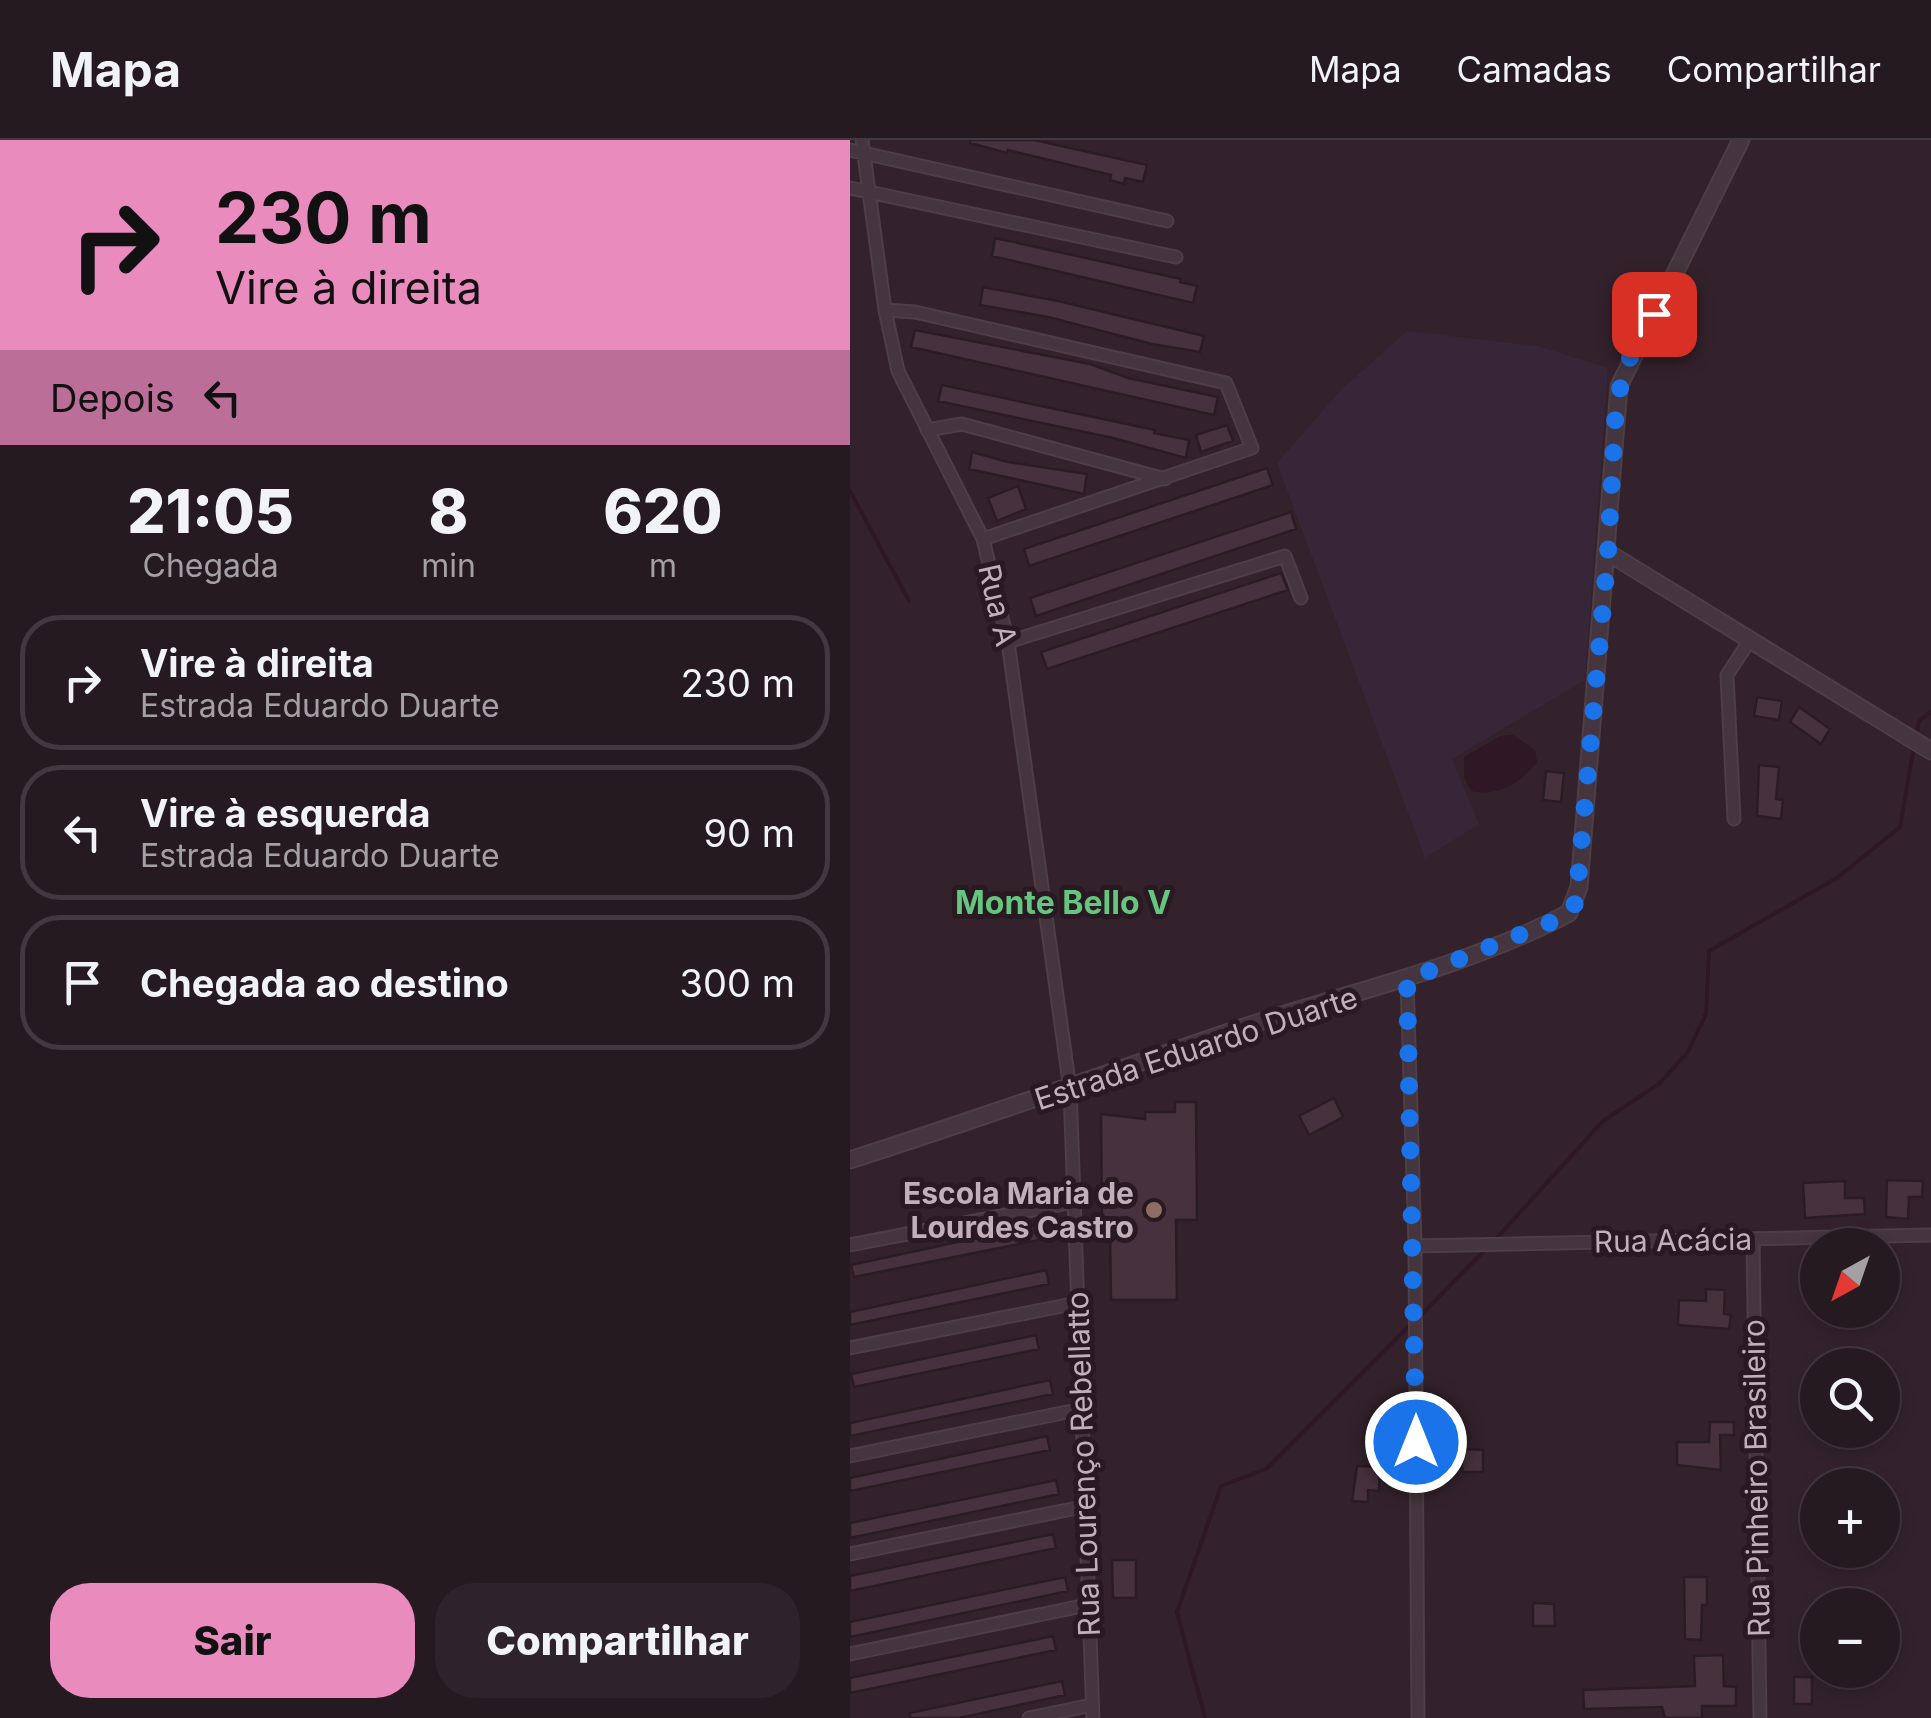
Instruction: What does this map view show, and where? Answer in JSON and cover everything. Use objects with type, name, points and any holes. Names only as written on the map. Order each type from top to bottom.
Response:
[{"type":"street","name":"Estrada Eduardo Duarte","points":[[850,1160],[1070,1089],[1234,1030],[1407,980],[1569,913],[1576,902],[1608,552],[1618,386],[1741,140]]},
{"type":"street","points":[[858,148],[1167,221]]},
{"type":"street","name":"Rua A","points":[[858,148],[898,371],[983,539],[1008,642],[1070,1089]]},
{"type":"street","points":[[850,188],[1176,258]]},
{"type":"street","points":[[885,310],[915,312],[1226,383],[1252,448],[983,539]]},
{"type":"street","points":[[927,430],[962,424],[1166,479]]},
{"type":"street","points":[[1608,552],[1931,751]]},
{"type":"street","points":[[1008,642],[1286,556],[1301,598]]},
{"type":"street","points":[[1734,819],[1727,675],[1750,640]]},
{"type":"street","points":[[1407,980],[1415,1246],[1418,1718]]},
{"type":"street","name":"Rua Lourenço Rebellatto","points":[[1070,1089],[1092,1711]]},
{"type":"street","points":[[850,1245],[1074,1202]]},
{"type":"street","name":"Rua Acácia","points":[[1415,1246],[1931,1235]]},
{"type":"street","name":"Rua Pinheiro Brasileiro","points":[[1753,1239],[1760,1718]]},
{"type":"street","points":[[850,1348],[1077,1303]]},
{"type":"street","points":[[850,1456],[1082,1409]]},
{"type":"street","points":[[850,1554],[1087,1506]]},
{"type":"street","points":[[850,1654],[1087,1605]]},
{"type":"street","points":[[1029,1718],[1092,1711]]},
{"type":"shaded area","points":[[1407,331],[1538,346],[1608,368],[1585,680],[1452,759],[1479,824],[1425,858],[1277,463],[1342,389]]},
{"type":"shaded area","points":[[1513,735],[1535,750],[1537,762],[1508,787],[1491,792],[1471,791],[1464,778],[1464,757],[1500,736]]},
{"type":"building","points":[[970,140],[1034,140],[1147,165],[1143,182],[1125,178],[1124,184],[1110,180],[1111,175],[1008,150],[1007,153]]},
{"type":"building","points":[[995,238],[1181,279],[1180,282],[1197,286],[1193,303],[992,256]]},
{"type":"building","points":[[983,287],[1204,336],[1200,352],[980,305]]},
{"type":"building","points":[[915,330],[1090,364],[1128,378],[1218,397],[1214,415],[911,347]]},
{"type":"building","points":[[942,385],[1189,440],[1186,458],[1113,438],[938,401]]},
{"type":"building","points":[[1227,425],[1233,441],[1201,452],[1196,435]]},
{"type":"building","points":[[972,452],[1008,462],[1087,474],[1084,494],[969,469]]},
{"type":"building","points":[[1267,468],[1273,485],[1029,566],[1024,549]]},
{"type":"building","points":[[1018,486],[1026,509],[997,521],[988,498]]},
{"type":"building","points":[[1291,512],[1296,529],[1036,616],[1030,598]]},
{"type":"building","points":[[1281,573],[1288,590],[1047,669],[1041,652]]},
{"type":"building","points":[[1757,697],[1782,701],[1779,720],[1754,716]]},
{"type":"building","points":[[1799,707],[1830,729],[1821,744],[1790,722]]},
{"type":"building","points":[[1759,765],[1779,767],[1776,799],[1783,800],[1781,819],[1757,816]]},
{"type":"building","points":[[1546,771],[1564,773],[1561,802],[1543,800]]},
{"type":"building","points":[[1334,1098],[1343,1117],[1309,1135],[1299,1116]]},
{"type":"building","points":[[1175,1102],[1196,1102],[1197,1220],[1176,1220],[1177,1300],[1111,1300],[1110,1224],[1102,1224],[1101,1114],[1145,1119],[1145,1112],[1175,1112]]},
{"type":"building","points":[[1887,1180],[1923,1181],[1922,1197],[1909,1197],[1908,1219],[1886,1217]]},
{"type":"building","points":[[1845,1181],[1845,1198],[1864,1198],[1865,1214],[1805,1218],[1803,1183]]},
{"type":"building","points":[[1036,1225],[1039,1240],[854,1277],[851,1265]]},
{"type":"building","points":[[1046,1270],[1049,1284],[850,1325],[850,1312]]},
{"type":"building","points":[[1706,1289],[1725,1290],[1724,1314],[1731,1315],[1729,1329],[1678,1325],[1679,1300],[1706,1301]]},
{"type":"building","points":[[1036,1335],[1039,1349],[854,1387],[851,1374]]},
{"type":"building","points":[[1050,1380],[1053,1394],[850,1436],[850,1423]]},
{"type":"building","points":[[1710,1422],[1734,1422],[1734,1435],[1720,1435],[1721,1470],[1677,1465],[1677,1442],[1709,1442]]},
{"type":"building","points":[[1047,1436],[1050,1450],[850,1491],[850,1478]]},
{"type":"building","points":[[1462,1449],[1483,1450],[1483,1472],[1462,1472]]},
{"type":"building","points":[[1357,1466],[1380,1467],[1379,1491],[1368,1490],[1368,1502],[1352,1501]]},
{"type":"building","points":[[1056,1480],[1059,1494],[850,1538],[850,1523]]},
{"type":"building","points":[[1053,1534],[1056,1548],[850,1591],[850,1576]]},
{"type":"building","points":[[1112,1560],[1136,1560],[1136,1598],[1113,1598]]},
{"type":"building","points":[[1065,1577],[1068,1591],[850,1637],[850,1622]]},
{"type":"building","points":[[1684,1577],[1707,1577],[1701,1640],[1685,1639]]},
{"type":"building","points":[[1533,1603],[1554,1604],[1555,1626],[1533,1626]]},
{"type":"building","points":[[1053,1636],[1056,1650],[850,1693],[850,1678]]},
{"type":"building","points":[[1723,1655],[1724,1686],[1736,1687],[1736,1706],[1702,1706],[1702,1718],[1665,1718],[1662,1707],[1584,1709],[1583,1690],[1695,1686],[1694,1656]]},
{"type":"building","points":[[1794,1677],[1800,1677],[1800,1688],[1812,1688],[1812,1704],[1794,1704]]},
{"type":"building","points":[[1062,1681],[1065,1695],[959,1718],[910,1718],[910,1713]]},
{"type":"waterway","points":[[850,491],[909,601]]},
{"type":"waterway","points":[[1916,738],[1919,721],[1931,712]]},
{"type":"waterway","points":[[1495,1240],[1603,1121],[1659,1084],[1687,1053],[1706,1014],[1709,951],[1837,878],[1900,827],[1914,747]]},
{"type":"waterway","points":[[1421,1315],[1488,1247]]},
{"type":"waterway","points":[[1205,1718],[1177,1612],[1221,1486],[1266,1469],[1414,1321]]},
{"type":"place","name":"Escola Maria de Lourdes Castro","points":[[1154,1210]]},
{"type":"district","name":"Monte Bello V","points":[[1063,902]]},
{"type":"route","points":[[1416,1442],[1407,980],[1554,921],[1569,913],[1576,902],[1608,552],[1618,386],[1654,314]]}]
